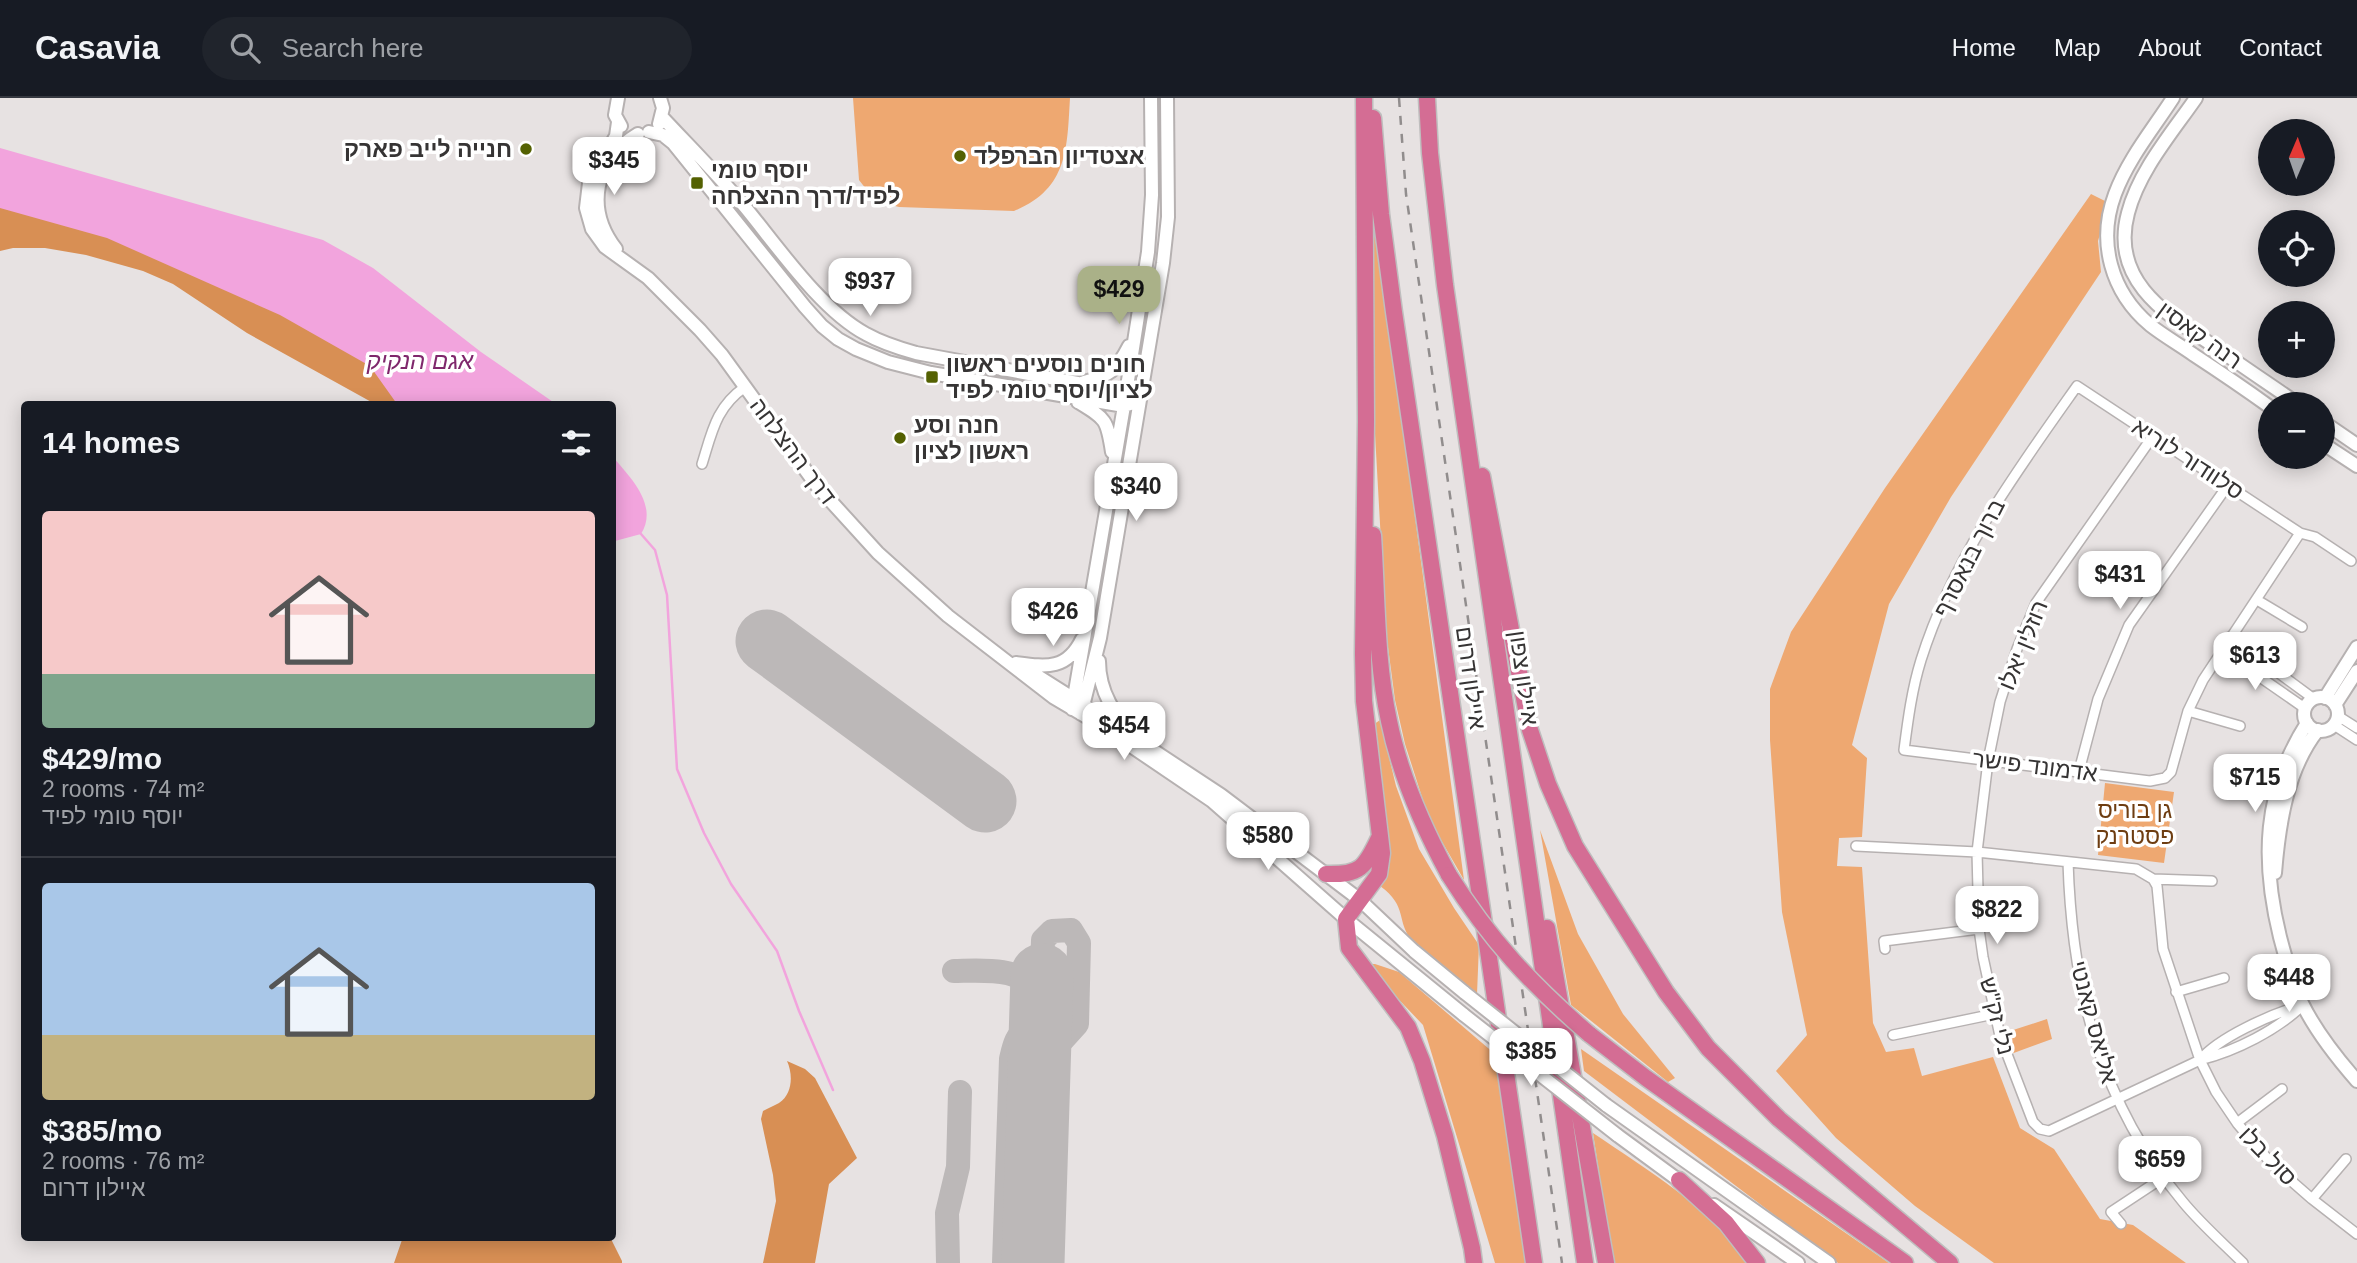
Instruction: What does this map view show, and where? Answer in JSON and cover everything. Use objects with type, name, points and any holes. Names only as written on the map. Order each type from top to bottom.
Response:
[{"type":"highway","points":[[1364,98],[1366,421],[1363,666],[1364,701],[1382,859],[1379,874],[1346,919],[1349,948],[1408,1027],[1422,1061],[1445,1136],[1474,1263]]},
{"type":"highway","name":"איילון דרום","points":[[1371,98],[1381,214],[1394,312],[1534,1263]]},
{"type":"highway","name":"איילון צפון","points":[[1427,98],[1430,153],[1445,285],[1585,1263]]},
{"type":"highway","points":[[1445,285],[1530,730],[1548,784],[1575,846],[1666,992],[1709,1048],[1779,1119],[1950,1263]]},
{"type":"highway","points":[[1366,421],[1378,621],[1387,711],[1407,785],[1449,875],[1494,940],[1525,976],[1589,1034],[1646,1078],[1905,1263]]},
{"type":"highway","points":[[1516,782],[1532,838],[1606,1263]]},
{"type":"highway","points":[[1326,874],[1349,874],[1368,862],[1380,836]]},
{"type":"highway","points":[[1679,1180],[1727,1223],[1757,1263]]},
{"type":"street","points":[[618,98],[615,115],[626,131],[663,135],[673,143],[805,307],[838,339],[872,357],[913,369],[1124,406],[1140,401]]},
{"type":"street","points":[[660,98],[662,117],[726,184],[818,294],[837,314],[864,333],[893,347],[916,353],[1126,392],[1140,401]]},
{"type":"street","points":[[1078,706],[1087,629],[1148,252],[1152,195],[1151,98]]},
{"type":"street","points":[[1134,738],[1107,701],[1099,669],[1100,638],[1163,263],[1168,217],[1167,98]]},
{"type":"street","name":"רנה קאסין","points":[[2173,98],[2128,166],[2115,193],[2107,230],[2110,264],[2125,296],[2150,325],[2258,399]]},
{"type":"street","name":"רנה קאסין","points":[[2196,98],[2144,175],[2132,200],[2125,231],[2127,259],[2140,286],[2162,311],[2280,392]]},
{"type":"street","name":"דרך ההצלחה","points":[[625,260],[600,223],[598,186],[616,152],[657,125],[662,117]]},
{"type":"street","name":"דרך ההצלחה","points":[[618,122],[616,136],[589,183],[586,208],[596,237],[675,304],[700,330],[746,387],[835,508],[916,590],[1053,697],[1078,706],[1134,738],[1221,795],[1360,900],[1414,951],[1606,1105],[1829,1263]]},
{"type":"street","points":[[1079,383],[1111,373],[1119,365],[1134,336]]},
{"type":"street","name":"סלוודור לוריא","points":[[2077,386],[2300,533],[2315,537],[2351,561]]},
{"type":"street","name":"ברוך בנאסרף","points":[[1904,750],[1911,698],[1921,660],[1954,578],[2008,484],[2077,386]]},
{"type":"street","points":[[702,464],[719,415],[731,397],[746,387]]},
{"type":"street","points":[[1072,398],[1104,420],[1108,428],[1114,465]]},
{"type":"street","points":[[2335,430],[2357,445]]},
{"type":"street","name":"רוזלין יאלו","points":[[1988,761],[2000,702],[2017,649],[2036,603],[2153,436]]},
{"type":"street","points":[[2335,452],[2357,466]]},
{"type":"street","points":[[2079,771],[2098,699],[2129,625],[2228,485]]},
{"type":"street","points":[[2240,726],[2189,711],[2221,650],[2300,533]]},
{"type":"street","points":[[2257,600],[2302,627]]},
{"type":"street","points":[[1016,663],[1041,666],[1062,663],[1078,648],[1087,629]]},
{"type":"street","name":"דרך ההצלחה","points":[[971,633],[1212,801],[1346,919],[1464,1015],[1618,1135],[1798,1263]]},
{"type":"street","points":[[2230,637],[2325,709],[2357,740]]},
{"type":"street","points":[[1078,706],[1100,638]]},
{"type":"street","points":[[2357,647],[2325,709],[2326,730],[2313,727],[2305,716],[2325,709],[2357,671]]},
{"type":"street","points":[[2221,650],[2357,727]]},
{"type":"street","name":"אדמונד פישר","points":[[1904,750],[2150,781],[2165,778],[2171,772],[2189,711]]},
{"type":"street","points":[[2313,727],[2294,745],[2280,776],[2272,811],[2268,867],[2276,918],[2290,971],[2303,1005],[2322,1036],[2357,1081]]},
{"type":"street","name":"נלי זק\"ש","points":[[1988,761],[1977,852],[1979,929],[1994,1014],[2006,1055],[2033,1122],[2040,1129],[2049,1131],[2115,1099]]},
{"type":"street","points":[[1856,846],[1977,852],[2136,869],[2153,878],[2212,881]]},
{"type":"street","name":"אליאס קאנטי","points":[[2068,862],[2069,917],[2077,968],[2087,1012],[2115,1099]]},
{"type":"street","name":"סול בלו","points":[[2153,878],[2157,886],[2163,949],[2200,1060],[2216,1092],[2237,1123],[2271,1163],[2357,1234]]},
{"type":"street","points":[[1885,949],[1884,941],[1979,929]]},
{"type":"street","points":[[2176,992],[2224,978]]},
{"type":"street","points":[[2243,1263],[2184,1203],[2148,1156],[2115,1099],[2200,1060],[2210,1048],[2277,1013],[2303,1005]]},
{"type":"street","points":[[1894,1035],[1994,1014]]},
{"type":"street","points":[[2237,1123],[2282,1089]]},
{"type":"street","points":[[2312,1199],[2346,1159]]},
{"type":"street","points":[[2121,1224],[2111,1212],[2164,1177]]},
{"type":"green space","name":"אצטדיון הברפלד","points":[[853,98],[1070,98],[1068,134],[1061,165],[1055,179],[1045,191],[1032,202],[1014,211],[892,205],[876,198],[859,180]]},
{"type":"green space","points":[[1368,191],[1398,391],[1464,880],[1429,819],[1405,744],[1395,700],[1386,632],[1366,271]]},
{"type":"green space","points":[[2091,194],[2109,203],[2098,241],[2101,272],[1951,497],[1889,604],[1852,745],[1867,758],[1862,837],[1839,838],[1837,866],[1862,867],[1873,1023],[1886,1052],[1914,1048],[1922,1076],[1993,1057],[2020,1128],[2054,1149],[2100,1219],[2133,1225],[2186,1263],[1994,1263],[1915,1206],[1836,1138],[1776,1071],[1807,1035],[1782,912],[1770,740],[1770,689],[1791,632],[1885,488]]},
{"type":"green space","points":[[1380,720],[1396,786],[1419,849],[1479,945],[1477,994],[1413,942],[1404,927],[1395,901],[1380,886],[1384,877],[1373,725]]},
{"type":"green space","name":"גן בוריס פסטרנק","points":[[2105,783],[2174,792],[2164,863],[2098,855]]},
{"type":"green space","points":[[1540,830],[1578,934],[1623,1014],[1675,1078],[1668,1082],[1571,1005]]},
{"type":"green space","points":[[1365,964],[1375,964],[1399,972],[1495,1054],[1527,1263],[1495,1263],[1423,1025]]},
{"type":"green space","points":[[2047,1019],[2052,1039],[2011,1054],[2007,1032]]},
{"type":"green space","points":[[1581,1049],[1889,1263],[1838,1263],[1584,1071]]},
{"type":"green space","points":[[1593,1133],[1697,1207],[1734,1243],[1750,1263],[1613,1263]]},
{"type":"shaded area","points":[[0,203],[114,230],[311,314],[418,401],[370,401],[247,333],[173,284],[143,271],[86,255],[45,248],[13,248],[0,251]]},
{"type":"shaded area","points":[[787,1061],[805,1069],[815,1078],[857,1158],[829,1184],[815,1263],[763,1263],[776,1201],[761,1119],[763,1111],[779,1103],[787,1094],[791,1078]]},
{"type":"shaded area","points":[[402,1241],[612,1241],[622,1261],[622,1263],[394,1263]]},
{"type":"water","name":"אגם הנקיק","points":[[0,148],[323,240],[373,268],[481,352],[552,401],[395,401],[370,366],[280,315],[107,238],[0,208]]},
{"type":"water","points":[[616,461],[634,482],[644,502],[647,513],[641,534],[616,541]]},
{"type":"waterway","points":[[641,534],[655,550],[667,595],[677,769],[704,833],[731,884],[777,951],[833,1090]]},
{"type":"taxiway","points":[[1039,1066],[1077,1024],[1079,943],[1071,930],[1052,931],[1043,940],[1042,975]]},
{"type":"taxiway","points":[[954,971],[1008,973],[1025,982],[1030,993],[1028,1028],[1018,1037],[1011,1059],[1004,1263]]},
{"type":"taxiway","points":[[948,1263],[947,1213],[958,1167],[960,1092]]},
{"type":"runway","points":[[767,641],[985,801]]},
{"type":"runway","points":[[1033,1263],[1042,975]]},
{"type":"railway","points":[[1399,98],[1406,194],[1562,1263]]},
{"type":"place","name":"חנייה לייב פארק","points":[[526,149]]},
{"type":"place","name":"אצטדיון הברפלד","points":[[960,156]]},
{"type":"place","name":"יוסף טומי לפיד/דרך ההצלחה","points":[[697,183]]},
{"type":"place","name":"חונים נוסעים ראשון לציון/יוסף טומי לפיד","points":[[932,377]]},
{"type":"place","name":"חנה וסע ראשון לציון","points":[[900,438]]}]
